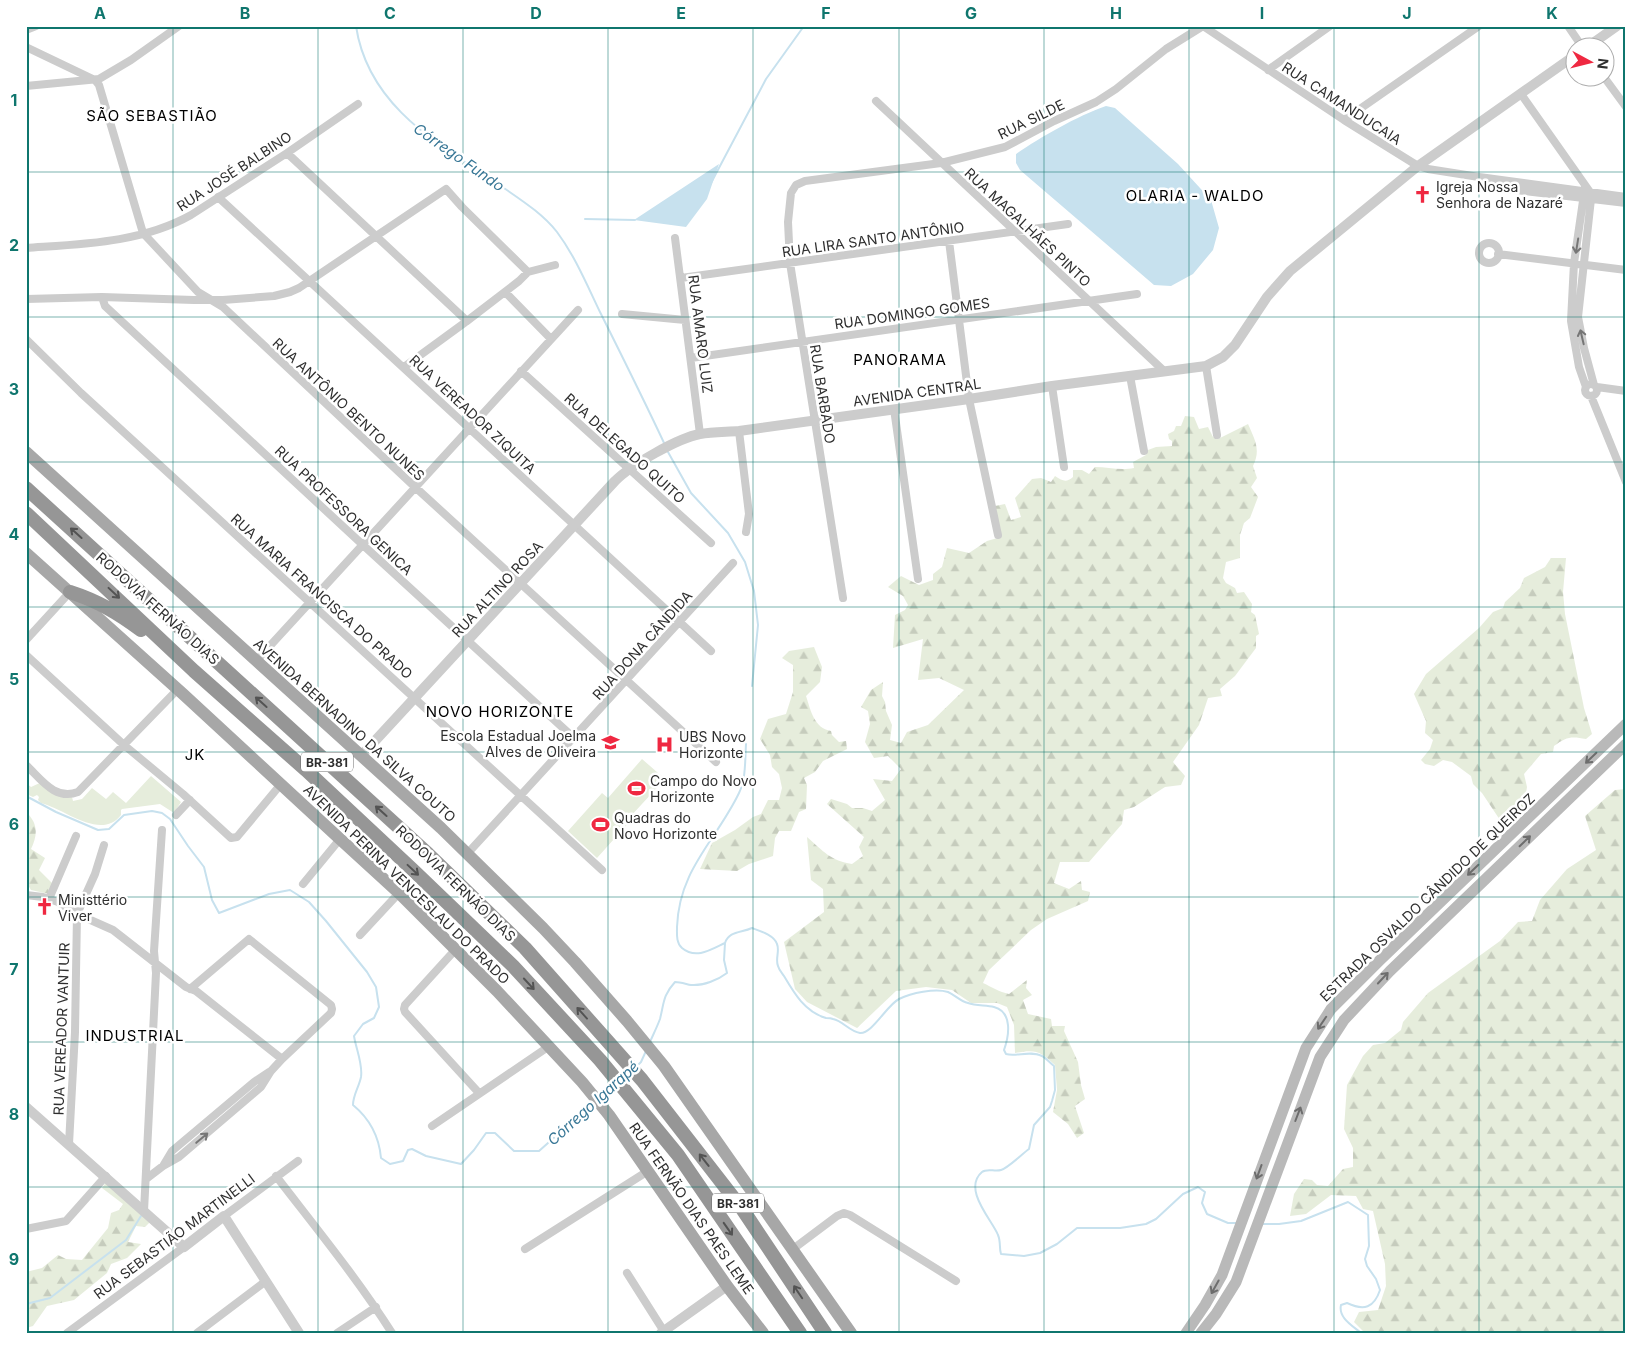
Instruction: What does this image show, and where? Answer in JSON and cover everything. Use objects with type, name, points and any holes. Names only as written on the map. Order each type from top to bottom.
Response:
[{"type":"highway","name":"RODOVIA FERNÃO DIAS","points":[[26,488],[428,854],[525,948],[642,1080],[743,1210],[826,1333]]},
{"type":"highway","name":"RODOVIA FERNÃO DIAS","points":[[26,513],[414,871],[513,966],[600,1060],[678,1155],[800,1333]]},
{"type":"highway","points":[[70,592],[94,600],[124,617],[194,670]]},
{"type":"highway","points":[[761,1275],[793,1333]]},
{"type":"main road","name":"AVENIDA BERNADINO DA SILVA COUTO","points":[[26,452],[257,660],[468,854],[543,928],[627,1020],[664,1066],[852,1333]]},
{"type":"main road","name":"AVENIDA PERINA VENCESLAU DO PRADO","points":[[26,553],[178,689],[399,893],[497,991],[582,1082],[596,1100]]},
{"type":"main road","name":"ESTRADA OSVALDO CÂNDIDO DE QUEIROZ","points":[[1186,1333],[1222,1275],[1306,1048],[1332,1009],[1379,961],[1626,724]]},
{"type":"main road","name":"ESTRADA OSVALDO CÂNDIDO DE QUEIROZ","points":[[1201,1333],[1216,1314],[1236,1282],[1320,1057],[1344,1020],[1390,971],[1626,744]]},
{"type":"main road","name":"RUA FERNÃO DIAS PAES LEME","points":[[596,1100],[648,1170],[727,1286],[763,1333]]},
{"type":"street","points":[[26,30],[30,26]]},
{"type":"street","points":[[26,30],[36,26]]},
{"type":"street","points":[[26,86],[94,80],[131,60],[179,26]]},
{"type":"street","name":"RUA CAMANDUCAIA","points":[[1203,26],[1344,120],[1418,166],[1479,177],[1626,197]]},
{"type":"street","name":"RUA SILDE","points":[[791,193],[796,185],[806,180],[941,163],[1005,147],[1054,121],[1096,102],[1116,89],[1166,49],[1203,26]]},
{"type":"street","points":[[1268,70],[1330,26]]},
{"type":"street","points":[[1344,120],[1479,26]]},
{"type":"street","points":[[1568,26],[1577,38]]},
{"type":"street","points":[[1599,38],[1617,26]]},
{"type":"street","points":[[26,47],[94,80]]},
{"type":"street","points":[[1217,435],[1206,366],[1223,357],[1235,345],[1267,297],[1290,271],[1418,166],[1564,63]]},
{"type":"street","name":"RUA ANTÔNIO BENTO NUNES","points":[[94,80],[102,89],[143,233],[198,292],[223,307],[415,487],[716,762]]},
{"type":"street","points":[[1612,88],[1626,107]]},
{"type":"street","points":[[1521,94],[1587,193],[1584,264],[1578,317],[1595,386],[1596,393],[1591,396]]},
{"type":"street","name":"RUA MAGALHÃES PINTO","points":[[876,102],[1164,371]]},
{"type":"street","name":"RUA JOSÉ BALBINO","points":[[26,248],[90,244],[143,233],[183,219],[287,153],[358,104]]},
{"type":"street","points":[[287,153],[467,321]]},
{"type":"street","points":[[26,299],[102,297],[210,300],[283,295],[299,288],[446,189],[528,272]]},
{"type":"street","name":"RUA BARBADO","points":[[791,193],[788,222],[790,263],[843,598]]},
{"type":"street","points":[[1587,193],[1574,263],[1571,310],[1572,333],[1583,382],[1586,387],[1585,392],[1591,396],[1626,482]]},
{"type":"street","name":"RUA CAMANDUCAIA","points":[[1587,193],[1626,203]]},
{"type":"street","name":"RUA VEREADOR ZIQUITA","points":[[218,197],[310,279],[711,650]]},
{"type":"street","name":"RUA LIRA SANTO ANTÔNIO","points":[[681,278],[1068,224]]},
{"type":"street","name":"RUA AMARO LUIZ","points":[[676,238],[700,434]]},
{"type":"street","points":[[949,241],[968,399],[998,536]]},
{"type":"street","points":[[1498,254],[1626,270]]},
{"type":"street","points":[[404,367],[505,292],[528,272],[555,266]]},
{"type":"street","points":[[505,292],[551,339]]},
{"type":"street","name":"RUA DOMINGO GOMES","points":[[691,358],[1137,294]]},
{"type":"street","name":"RUA PROFESSORA GENICA","points":[[102,297],[105,306],[574,738]]},
{"type":"street","points":[[257,660],[578,310]]},
{"type":"street","points":[[622,314],[685,320]]},
{"type":"street","name":"RUA MARIA FRANCISCA DO PRADO","points":[[26,339],[81,393],[602,870]]},
{"type":"street","name":"AVENIDA CENTRAL","points":[[660,451],[700,434],[739,431],[1206,366]]},
{"type":"street","name":"RUA DELEGADO QUITO","points":[[521,371],[711,543]]},
{"type":"street","points":[[1130,376],[1144,451]]},
{"type":"street","points":[[1586,387],[1588,384],[1626,392]]},
{"type":"street","points":[[1052,386],[1064,467]]},
{"type":"street","points":[[894,409],[918,579]]},
{"type":"street","points":[[739,431],[750,514],[746,532]]},
{"type":"street","name":"RUA ALTINO ROSA","points":[[361,756],[628,469],[660,451]]},
{"type":"street","name":"RUA DONA CÂNDIDA","points":[[468,854],[734,564]]},
{"type":"street","points":[[26,640],[70,592]]},
{"type":"street","points":[[26,655],[124,745],[190,800],[229,837],[237,837],[281,784]]},
{"type":"street","points":[[26,765],[56,792],[72,795],[82,789],[178,689]]},
{"type":"street","points":[[176,815],[190,800]]},
{"type":"street","points":[[144,1211],[156,973],[154,951],[162,830]]},
{"type":"street","points":[[49,899],[76,836]]},
{"type":"street","points":[[303,884],[340,839]]},
{"type":"street","points":[[77,914],[95,874],[104,845]]},
{"type":"street","points":[[360,935],[399,893]]},
{"type":"street","points":[[26,895],[58,902],[77,914],[113,930],[186,987],[196,991],[282,1059]]},
{"type":"street","name":"RUA VEREADOR VANTUIR","points":[[69,1144],[75,1032],[77,914]]},
{"type":"street","points":[[146,1179],[163,1166],[172,1151],[254,1082],[271,1071],[331,1013],[332,1009],[330,1005],[249,939],[190,989]]},
{"type":"street","points":[[456,950],[405,1005],[404,1009],[479,1093]]},
{"type":"street","points":[[432,1126],[548,1047]]},
{"type":"street","points":[[26,1107],[184,1246]]},
{"type":"street","name":"RUA SEBASTIÃO MARTINELLI","points":[[67,1333],[298,1160]]},
{"type":"street","points":[[525,1249],[648,1170]]},
{"type":"street","points":[[26,1228],[66,1221],[106,1176]]},
{"type":"street","points":[[276,1176],[376,1307],[392,1333]]},
{"type":"street","points":[[792,1248],[844,1213],[956,1281]]},
{"type":"street","points":[[224,1216],[299,1333]]},
{"type":"street","points":[[627,1273],[663,1332],[727,1286]]},
{"type":"street","points":[[197,1333],[266,1281]]},
{"type":"street","points":[[337,1333],[376,1307]]},
{"type":"green space","points":[[1185,416],[1194,417],[1199,429],[1208,427],[1213,437],[1218,439],[1248,424],[1255,440],[1257,455],[1253,466],[1257,478],[1251,487],[1258,497],[1250,518],[1244,523],[1240,535],[1240,558],[1226,562],[1223,578],[1226,583],[1235,588],[1237,593],[1244,592],[1252,604],[1251,612],[1255,615],[1259,634],[1256,636],[1256,648],[1235,676],[1220,689],[1222,696],[1208,698],[1199,725],[1173,762],[1185,776],[1181,785],[1165,787],[1134,807],[1124,810],[1122,824],[1089,862],[1060,862],[1054,883],[1069,889],[1081,881],[1082,890],[1090,892],[1088,901],[1047,919],[1031,930],[989,970],[983,983],[1009,994],[1027,980],[1026,988],[1032,995],[1023,1000],[1028,1014],[1051,1019],[1052,1026],[1065,1026],[1064,1031],[1078,1062],[1085,1099],[1075,1106],[1084,1133],[1077,1138],[1068,1124],[1053,1112],[1057,1090],[1055,1065],[1037,1052],[1015,1053],[1014,1025],[1007,1007],[997,1003],[971,1003],[952,990],[926,987],[896,991],[857,1028],[807,1002],[795,989],[784,942],[824,912],[823,889],[811,880],[807,837],[828,855],[845,863],[852,864],[863,856],[859,847],[864,837],[827,804],[831,799],[847,804],[852,808],[863,808],[872,811],[885,800],[873,779],[892,781],[901,769],[888,756],[874,758],[865,742],[870,724],[868,711],[861,707],[871,690],[883,682],[882,696],[892,725],[890,740],[901,743],[907,732],[928,725],[964,690],[939,678],[918,680],[923,639],[893,648],[895,615],[905,610],[908,605],[903,596],[888,587],[901,576],[919,585],[933,580],[933,574],[942,567],[947,548],[969,553],[987,541],[1001,537],[995,506],[1005,504],[1011,520],[1021,517],[1015,498],[1032,479],[1041,478],[1051,482],[1055,476],[1066,481],[1073,477],[1073,470],[1082,470],[1089,474],[1095,467],[1134,468],[1133,462],[1146,455],[1148,450],[1156,447],[1172,446],[1172,441],[1169,439],[1168,434],[1174,431],[1176,426],[1181,426]]},
{"type":"green space","points":[[1551,558],[1566,558],[1563,592],[1565,614],[1584,708],[1592,734],[1586,739],[1565,739],[1554,746],[1553,752],[1541,754],[1524,774],[1527,787],[1523,812],[1506,829],[1482,793],[1473,784],[1471,776],[1452,762],[1443,760],[1434,766],[1425,764],[1421,760],[1430,749],[1433,740],[1425,733],[1426,721],[1414,694],[1426,674],[1479,628],[1493,612],[1503,608],[1505,602],[1520,588],[1524,578],[1545,567]]},
{"type":"green space","points":[[814,647],[822,667],[820,682],[806,696],[817,723],[831,731],[832,735],[839,742],[846,741],[847,749],[823,761],[815,772],[804,778],[807,785],[806,809],[799,812],[791,831],[779,831],[775,838],[773,856],[749,864],[737,871],[700,869],[712,843],[761,814],[768,800],[779,800],[782,788],[779,774],[772,767],[770,755],[760,739],[768,719],[786,714],[793,692],[793,665],[782,658],[789,651]]},
{"type":"green space","points":[[642,759],[665,779],[630,817],[632,819],[597,858],[568,831],[602,793],[608,798]]},
{"type":"green space","points":[[151,776],[181,802],[174,813],[160,804],[122,809],[121,815],[113,822],[103,825],[93,824],[41,803],[37,795],[33,797],[26,794],[26,783],[31,787],[42,782],[72,797],[73,801],[82,799],[92,788],[106,799],[113,792],[126,803]]},
{"type":"green space","points":[[1626,789],[1626,1333],[1365,1333],[1354,1322],[1359,1312],[1378,1310],[1386,1286],[1385,1264],[1373,1211],[1363,1209],[1356,1196],[1331,1195],[1306,1214],[1290,1216],[1294,1194],[1304,1179],[1312,1180],[1317,1185],[1328,1186],[1343,1169],[1353,1167],[1353,1148],[1344,1129],[1347,1085],[1363,1056],[1373,1045],[1385,1043],[1401,1030],[1403,1022],[1428,993],[1500,941],[1518,922],[1532,921],[1540,900],[1567,869],[1596,850],[1585,816],[1615,790]]},
{"type":"green space","points":[[26,812],[33,820],[36,829],[31,849],[45,858],[39,870],[52,883],[49,894],[31,890],[26,882]]},
{"type":"green space","points":[[107,1181],[152,1220],[145,1227],[136,1226],[128,1242],[141,1244],[127,1258],[111,1264],[107,1273],[74,1300],[47,1306],[33,1326],[26,1328],[26,1272],[42,1268],[58,1255],[66,1259],[82,1260],[108,1228],[111,1213],[119,1210],[123,1204],[102,1188]]},
{"type":"water","points":[[1106,106],[1115,108],[1178,164],[1211,200],[1219,228],[1213,250],[1193,274],[1171,286],[1154,285],[1020,170],[1016,163],[1016,154],[1026,147],[1071,121]]},
{"type":"water","points":[[719,164],[707,199],[686,227],[634,220]]},
{"type":"waterway","name":"Córrego Fundo","points":[[356,26],[363,54],[375,79],[391,101],[410,121],[431,139],[531,207],[557,232],[580,271],[665,445]]},
{"type":"waterway","points":[[711,183],[766,79],[804,26]]},
{"type":"waterway","points":[[585,219],[635,220]]},
{"type":"waterway","points":[[668,452],[691,493],[728,533],[745,562],[754,591],[758,625],[752,686]]},
{"type":"waterway","name":"Córrego Fundo","points":[[746,744],[744,776],[739,793],[700,856],[684,888],[679,907],[677,927],[678,941],[682,948],[693,953],[704,952],[725,943],[732,934],[752,928],[766,934],[773,938],[778,947],[778,967],[806,1007],[826,1018],[837,1020],[860,1033],[869,1029],[894,1002],[923,992],[948,992],[965,1002],[994,1007],[1000,1010],[1007,1019],[1008,1025],[1004,1050],[1006,1054],[1037,1054],[1044,1057],[1054,1066],[1055,1090],[1050,1107],[1034,1125],[1029,1149],[1004,1169],[984,1171],[977,1179],[975,1187],[977,1195],[980,1204],[998,1235],[1001,1254],[1024,1256],[1040,1253],[1057,1244],[1077,1228],[1120,1228],[1146,1224],[1156,1219],[1183,1194],[1198,1187],[1205,1192],[1202,1203],[1207,1214],[1228,1223],[1236,1223]]},
{"type":"waterway","name":"Córrego Igarapé","points":[[26,796],[56,812],[98,830],[109,829],[124,815],[152,811],[162,813],[170,819],[204,867],[212,900],[219,913],[269,894],[290,890],[309,902],[367,972],[376,987],[379,1007],[374,1018],[363,1024],[354,1036],[361,1072],[353,1105],[373,1128],[381,1158],[390,1164],[403,1161],[408,1150],[412,1149],[426,1156],[461,1164],[486,1133],[495,1133],[514,1151],[539,1151],[593,1103]]},
{"type":"waterway","name":"Córrego Igarapé","points":[[650,1042],[660,1019],[666,995],[675,982],[700,985],[715,980],[727,973],[724,960],[725,943]]},
{"type":"waterway","name":"Córrego Igarapé","points":[[637,1066],[646,1051]]},
{"type":"waterway","name":"Córrego Igarapé","points":[[621,1079],[629,1072]]},
{"type":"waterway","name":"Córrego Igarapé","points":[[600,1097],[614,1085]]},
{"type":"waterway","name":"Córrego Fundo","points":[[1263,1224],[1301,1221],[1348,1202],[1368,1215],[1369,1246],[1365,1259],[1380,1290],[1375,1301],[1368,1306],[1358,1307],[1347,1303],[1341,1305],[1344,1318],[1361,1333]]},
{"type":"waterway","points":[[26,1304],[50,1298],[126,1240],[141,1216]]},
{"type":"place","name":"Igreja Nossa Senhora de Nazaré","points":[[1422,194]]},
{"type":"place","name":"Escola Estadual Joelma Alves de Oliveira","points":[[610,743]]},
{"type":"place","name":"UBS Novo Horizonte","points":[[665,744]]},
{"type":"place","name":"Campo do Novo Horizonte","points":[[636,788]]},
{"type":"place","name":"Quadras do Novo Horizonte","points":[[600,825]]},
{"type":"place","name":"Ministtério Viver","points":[[44,907]]},
{"type":"district","name":"SÃO SEBASTIÃO","points":[[152,115]]},
{"type":"district","name":"OLARIA - WALDO","points":[[1195,195]]},
{"type":"district","name":"PANORAMA","points":[[900,359]]},
{"type":"district","name":"NOVO HORIZONTE","points":[[500,711]]},
{"type":"district","name":"JK","points":[[195,754]]},
{"type":"district","name":"INDUSTRIAL","points":[[135,1035]]}]
